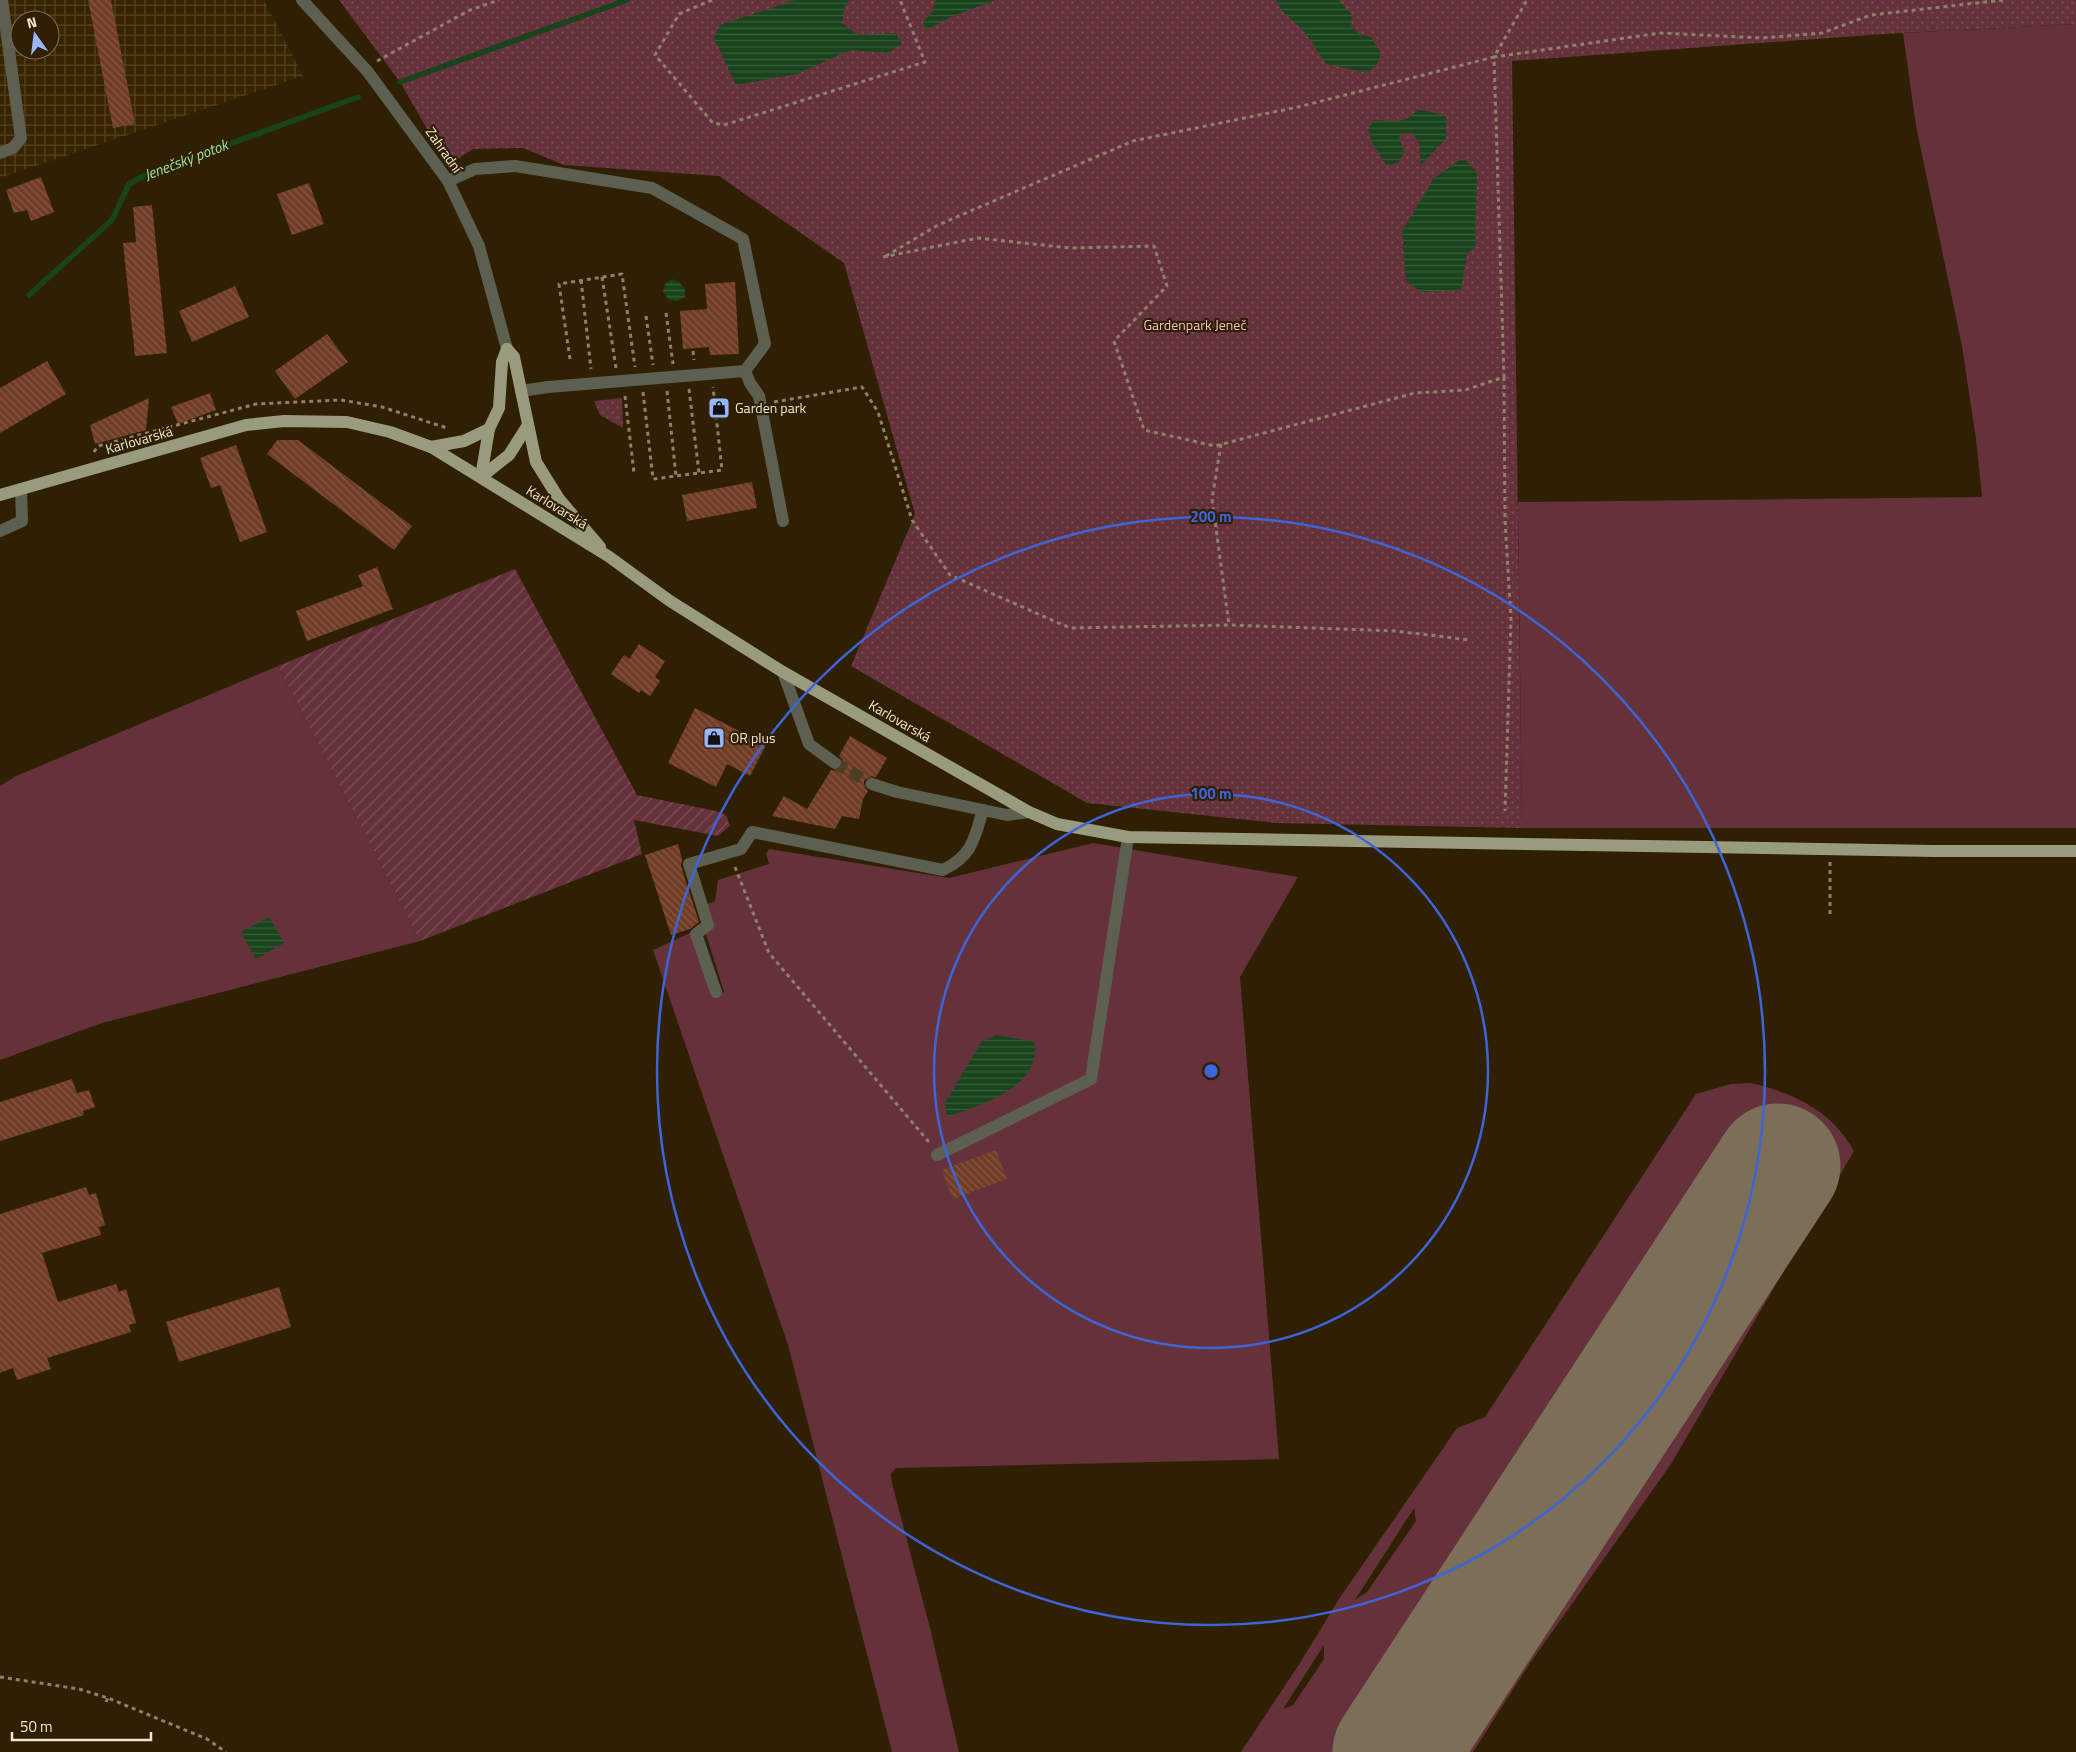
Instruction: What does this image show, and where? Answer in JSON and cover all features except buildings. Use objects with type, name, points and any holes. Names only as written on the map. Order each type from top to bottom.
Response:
[{"type":"main road","points":[[481,477],[489,429],[499,408],[502,362],[507,349],[514,357],[536,462],[559,499],[608,556]]},
{"type":"main road","name":"Karlovarská","points":[[0,495],[246,425],[305,421],[347,422],[390,432],[431,447],[608,556],[670,601],[784,672],[1028,812],[1057,824],[1128,837],[1830,849],[2076,851]]},
{"type":"main road","points":[[481,477],[509,455],[528,425]]},
{"type":"main road","points":[[431,447],[464,441],[489,429]]},
{"type":"street","points":[[0,153],[13,148],[21,138],[2,0]]},
{"type":"street","name":"Zahradní","points":[[302,0],[363,67],[448,181],[479,246],[507,349]]},
{"type":"street","points":[[448,181],[475,169],[515,166],[652,188],[743,239],[765,344],[745,371],[593,383],[521,391]]},
{"type":"street","points":[[745,371],[750,383],[760,396],[783,521]]},
{"type":"street","points":[[0,531],[22,521],[21,489]]},
{"type":"street","points":[[784,672],[808,744],[835,762]]},
{"type":"street","points":[[872,784],[897,792],[1007,815],[1028,812]]},
{"type":"street","points":[[716,992],[696,934],[708,925],[690,864],[741,849],[752,832],[943,870],[956,863],[971,847],[983,810]]},
{"type":"street","points":[[937,1155],[1090,1079],[1128,837]]},
{"type":"path","points":[[363,67],[470,10],[499,0]]},
{"type":"path","points":[[712,0],[679,14],[655,55],[713,124],[724,125],[925,62],[900,0]]},
{"type":"path","points":[[1505,811],[1511,620],[1505,520],[1504,377],[1494,57],[1527,0]]},
{"type":"path","points":[[1504,377],[1465,390],[1415,393],[1215,446],[1144,430],[1114,341],[1167,286],[1154,246],[1070,248],[978,238],[883,257],[938,225],[1133,141],[1298,108],[1494,57],[1660,33],[1762,38],[1822,33],[1871,15],[2003,0]]},
{"type":"path","points":[[570,358],[559,284],[622,274],[653,479],[722,470],[712,374]]},
{"type":"path","points":[[602,277],[634,473]]},
{"type":"path","points":[[581,280],[593,383]]},
{"type":"path","points":[[666,313],[676,476]]},
{"type":"path","points":[[646,316],[670,377],[699,473]]},
{"type":"path","points":[[761,405],[862,387],[878,412],[912,520],[950,575],[1070,628],[1229,625],[1396,631],[1470,640]]},
{"type":"path","points":[[1221,444],[1212,499],[1229,625]]},
{"type":"path","points":[[1830,849],[1830,914]]},
{"type":"path","points":[[729,852],[769,953],[928,1141],[951,1148]]},
{"type":"path","points":[[0,1677],[79,1689],[108,1698],[207,1740],[226,1752]]},
{"type":"shaded area","points":[[0,0],[264,0],[303,76],[0,178]]},
{"type":"shaded area","points":[[795,0],[850,0],[845,5],[842,23],[858,35],[895,33],[902,44],[887,53],[850,50],[797,74],[736,85],[714,38],[720,25]]},
{"type":"shaded area","points":[[936,0],[996,0],[951,17],[926,30],[923,22],[932,12]]},
{"type":"shaded area","points":[[1276,0],[1339,0],[1352,15],[1351,26],[1359,34],[1371,37],[1381,53],[1378,62],[1368,73],[1326,64],[1304,31],[1282,11]]},
{"type":"shaded area","points":[[1419,109],[1446,116],[1446,139],[1421,165],[1419,142],[1412,133],[1403,133],[1399,137],[1404,152],[1399,162],[1387,166],[1373,145],[1368,129],[1374,120],[1403,120]]},
{"type":"shaded area","points":[[1463,158],[1477,172],[1475,248],[1467,253],[1461,290],[1421,292],[1406,281],[1402,231],[1434,178]]},
{"type":"shaded area","points":[[672,279],[680,283],[685,289],[685,297],[677,301],[669,300],[663,292],[665,284]]},
{"type":"shaded area","points":[[269,917],[284,943],[256,959],[241,932]]},
{"type":"shaded area","points":[[996,1035],[1035,1042],[1034,1060],[1028,1073],[1020,1082],[997,1097],[947,1117],[945,1103],[981,1042]]},
{"type":"green space","name":"Gardenpark Jeneč","points":[[339,0],[2076,0],[2076,24],[1899,33],[1512,61],[1522,828],[1276,823],[1087,803],[851,666],[915,514],[844,263],[719,176],[564,165],[523,148],[473,149],[448,165],[400,82]]},
{"type":"green space","points":[[2076,24],[2076,828],[1522,828],[1518,502],[1982,497],[1976,439],[1962,346],[1916,126],[1903,33]]},
{"type":"green space","points":[[622,398],[623,428],[600,415],[594,401]]},
{"type":"green space","points":[[515,569],[637,795],[716,811],[726,815],[730,826],[718,836],[634,820],[642,854],[420,941],[278,666]]},
{"type":"green space","points":[[278,666],[420,941],[102,1023],[0,1060],[0,786],[16,776]]},
{"type":"green space","points":[[1093,843],[1298,877],[1240,977],[1279,1459],[896,1468],[891,1474],[892,1483],[931,1632],[959,1752],[892,1752],[788,1345],[653,950],[692,932],[714,996],[724,992],[705,931],[705,905],[715,901],[718,880],[769,864],[766,854],[769,849],[949,878]]},
{"type":"green space","points":[[1751,1083],[1797,1098],[1835,1125],[1854,1151],[1671,1464],[1528,1666],[1473,1752],[1241,1752],[1300,1663],[1339,1599],[1457,1428],[1485,1417],[1696,1094],[1731,1084]],"holes":[[[1414,1508],[1416,1521],[1367,1592],[1355,1600]],[[1324,1645],[1324,1659],[1293,1705],[1283,1709]]]},
{"type":"waterway","name":"Jenečský potok","points":[[400,82],[627,0]]},
{"type":"waterway","name":"Jenečský potok","points":[[29,295],[112,220],[129,184],[147,174],[358,97]]},
{"type":"runway","points":[[1395,1752],[1778,1166]]},
{"type":"tunnel","points":[[835,763],[872,784]]},
{"type":"place","name":"Garden park","points":[[719,408]]},
{"type":"place","name":"OR plus","points":[[714,738]]}]
